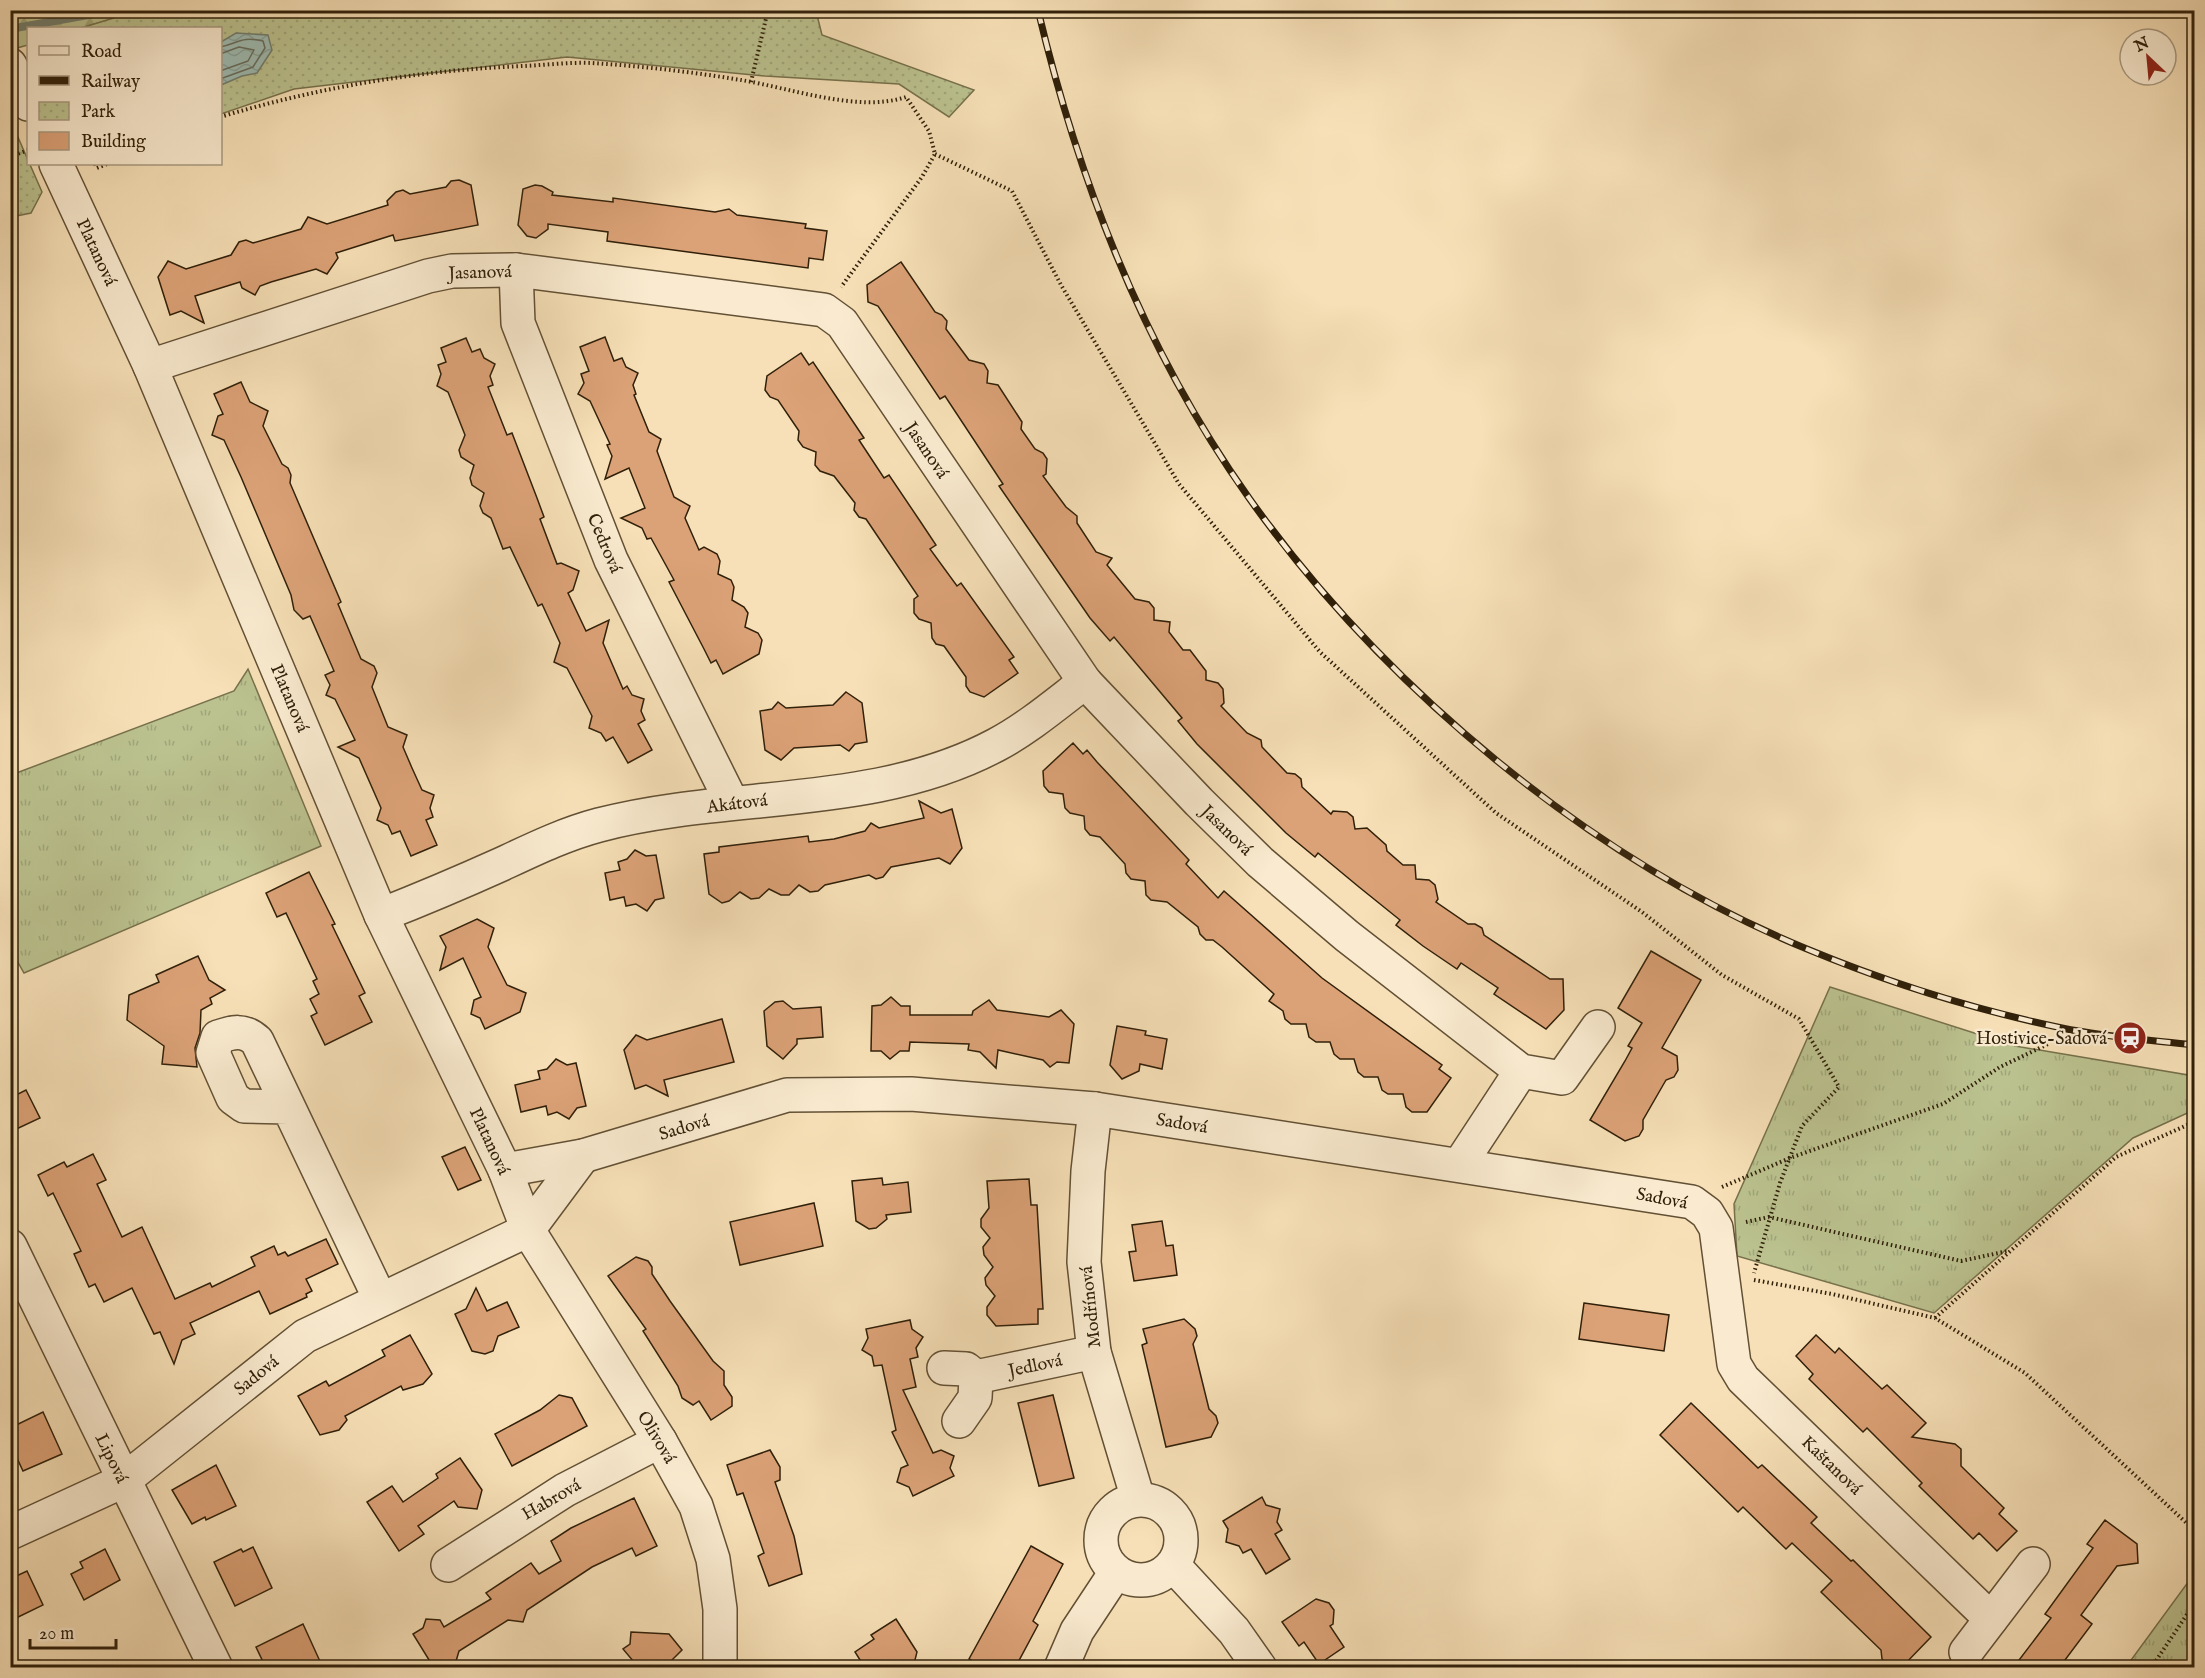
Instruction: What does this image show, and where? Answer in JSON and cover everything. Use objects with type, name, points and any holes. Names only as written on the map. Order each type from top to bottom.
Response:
[{"type":"street","points":[[12,69],[27,102]]},
{"type":"street","name":"Platanová","points":[[56,165],[150,366],[381,915],[505,1170],[528,1230]]},
{"type":"street","name":"Jasanová","points":[[150,366],[428,276],[452,271],[516,270],[824,310],[842,323],[1085,682],[1199,802],[1260,862],[1347,936],[1521,1071],[1562,1078],[1598,1027]]},
{"type":"street","name":"Cedrová","points":[[516,270],[518,323],[611,560],[732,803]]},
{"type":"street","name":"Akátová","points":[[381,915],[430,897],[561,837],[597,825],[632,817],[732,803],[860,789],[912,777],[952,764],[996,745],[1028,725],[1085,682]]},
{"type":"street","points":[[1460,1164],[1521,1071]]},
{"type":"street","name":"Sadová","points":[[505,1170],[583,1156],[787,1095],[911,1094],[1095,1109],[1460,1164],[1520,1176],[1692,1202],[1707,1213],[1716,1228]]},
{"type":"street","points":[[288,1107],[380,1299]]},
{"type":"street","name":"Modřínová","points":[[1095,1109],[1088,1171],[1084,1262],[1094,1352],[1138,1499]]},
{"type":"street","name":"Sadová","points":[[10,1533],[123,1481],[305,1336],[528,1230],[583,1156]]},
{"type":"street","points":[[1716,1228],[1738,1282]]},
{"type":"street","name":"Olivová","points":[[528,1230],[660,1441],[696,1506],[713,1559],[720,1609],[720,1668]]},
{"type":"street","name":"Lipová","points":[[10,1246],[216,1668]]},
{"type":"street","name":"Kaštanová","points":[[1738,1282],[1734,1364],[1743,1379],[1991,1620]]},
{"type":"street","name":"Jedlová","points":[[944,1368],[966,1369],[976,1377],[1094,1352]]},
{"type":"street","points":[[959,1421],[975,1398],[976,1377]]},
{"type":"street","name":"Habrová","points":[[447,1565],[565,1490],[660,1441]]},
{"type":"street","points":[[1138,1499],[1164,1506],[1174,1515],[1180,1527],[1182,1540],[1180,1553],[1173,1565],[1153,1579],[1140,1581],[1116,1572],[1107,1562],[1101,1549],[1101,1535],[1105,1522],[1113,1511],[1124,1503],[1138,1499]]},
{"type":"street","points":[[1966,1652],[2033,1564]]},
{"type":"street","points":[[1173,1565],[1234,1631],[1260,1668]]},
{"type":"street","points":[[1061,1668],[1077,1631],[1116,1572]]},
{"type":"path","points":[[752,82],[768,10]]},
{"type":"path","points":[[222,116],[277,100],[358,82],[472,68],[591,63],[752,82],[851,100],[889,103],[906,97],[929,130],[935,154],[922,177],[824,310]]},
{"type":"path","points":[[10,157],[27,150]]},
{"type":"path","points":[[935,154],[1012,191],[1061,285],[1179,484],[1320,652],[1496,813],[1642,912],[1722,975],[1800,1019],[1839,1087],[1802,1126],[1769,1217],[1738,1282],[1832,1294],[1935,1318],[2025,1374],[2194,1530]]},
{"type":"path","points":[[1692,1202],[1739,1178],[1790,1158],[1943,1104],[2000,1067],[2048,1044]]},
{"type":"path","points":[[1935,1318],[2116,1157],[2194,1122]]},
{"type":"path","points":[[1716,1228],[1769,1217],[1961,1261],[2008,1251]]},
{"type":"path","points":[[2151,1668],[2194,1604]]},
{"type":"green space","points":[[140,10],[816,11],[822,35],[974,90],[949,117],[899,84],[765,76],[567,57],[294,89],[222,114],[222,27],[84,27]]},
{"type":"green space","points":[[10,11],[140,11],[84,27],[27,27],[27,45],[17,48],[11,30]]},
{"type":"green space","points":[[10,119],[27,158],[27,165],[30,165],[42,192],[31,213],[11,217]]},
{"type":"green space","points":[[248,669],[321,846],[24,973],[11,950],[11,775],[234,691]]},
{"type":"green space","points":[[1830,987],[2015,1046],[2194,1076],[2194,1110],[2133,1138],[1934,1313],[1737,1256],[1734,1204]]},
{"type":"green space","points":[[2194,1574],[2194,1667],[2126,1667]]},
{"type":"water","points":[[236,33],[268,35],[272,50],[257,73],[242,76],[222,85],[222,41]]},
{"type":"building","points":[[459,180],[471,185],[478,225],[395,241],[393,235],[336,253],[338,258],[327,274],[316,269],[271,282],[260,286],[255,295],[242,288],[240,282],[195,296],[204,323],[181,311],[170,315],[158,277],[168,261],[186,269],[231,255],[239,242],[246,240],[253,243],[301,229],[308,217],[327,224],[388,205],[387,201],[396,192],[403,190],[410,194],[446,187],[451,181]]},
{"type":"building","points":[[535,185],[553,192],[552,195],[613,202],[613,198],[715,212],[729,209],[737,215],[806,224],[805,228],[827,231],[823,260],[809,258],[808,268],[607,241],[608,232],[548,224],[548,229],[536,238],[527,236],[518,225],[523,189]]},
{"type":"building","points":[[901,262],[935,312],[947,321],[946,329],[969,360],[984,364],[988,371],[987,383],[998,385],[1022,422],[1021,429],[1035,449],[1043,453],[1047,459],[1046,474],[1043,476],[1066,507],[1077,516],[1077,523],[1096,552],[1112,558],[1107,565],[1135,599],[1149,602],[1154,608],[1154,620],[1170,622],[1169,632],[1183,650],[1190,650],[1206,671],[1206,680],[1218,683],[1223,689],[1224,703],[1221,706],[1247,733],[1261,740],[1262,747],[1287,773],[1295,774],[1301,779],[1302,787],[1331,814],[1333,811],[1347,812],[1353,817],[1355,829],[1367,828],[1403,865],[1415,865],[1416,879],[1429,880],[1435,885],[1438,899],[1436,902],[1468,924],[1475,924],[1482,928],[1484,935],[1550,979],[1563,979],[1564,1010],[1546,1029],[1494,994],[1498,988],[1461,963],[1457,969],[1423,946],[1396,925],[1400,920],[1318,853],[1315,857],[1286,833],[1197,744],[1178,721],[1182,718],[1114,637],[1110,641],[1090,618],[999,486],[1003,484],[945,396],[940,399],[878,306],[868,302],[867,285]]},
{"type":"building","points":[[605,337],[614,361],[622,358],[626,367],[638,373],[633,385],[636,394],[634,395],[649,432],[661,439],[657,451],[674,497],[690,506],[685,518],[699,550],[704,547],[717,554],[720,561],[718,574],[731,580],[734,587],[732,600],[744,607],[748,613],[745,627],[758,633],[762,640],[759,654],[723,674],[716,660],[711,663],[669,582],[674,580],[651,538],[647,539],[642,528],[621,518],[645,508],[629,468],[605,479],[612,456],[607,445],[610,444],[590,401],[578,394],[584,383],[581,374],[589,371],[580,347]]},
{"type":"building","points":[[466,338],[472,352],[480,349],[484,358],[495,364],[490,376],[493,385],[488,387],[507,435],[512,433],[544,517],[540,519],[557,564],[561,563],[579,571],[573,590],[568,593],[586,631],[609,620],[603,643],[623,689],[627,686],[632,695],[644,699],[641,711],[645,720],[638,724],[652,750],[628,763],[613,737],[606,741],[601,733],[589,728],[592,716],[567,668],[554,662],[560,643],[542,604],[538,606],[510,547],[503,549],[491,518],[483,513],[480,506],[484,493],[472,485],[470,478],[474,465],[461,457],[459,450],[465,435],[448,392],[437,386],[441,374],[438,365],[446,362],[441,348]]},
{"type":"building","points":[[801,353],[809,365],[813,362],[864,438],[859,440],[884,478],[889,475],[936,545],[930,549],[957,586],[961,583],[1014,657],[1009,660],[1018,673],[984,697],[970,692],[966,686],[966,677],[944,646],[936,644],[932,638],[931,623],[919,619],[914,613],[914,599],[918,596],[866,519],[859,517],[854,510],[855,503],[834,476],[820,471],[815,465],[816,452],[803,447],[798,440],[799,431],[778,400],[770,397],[765,390],[767,376]]},
{"type":"building","points":[[241,382],[250,402],[268,411],[263,426],[282,464],[288,468],[291,475],[290,483],[341,602],[338,604],[361,659],[374,666],[377,673],[372,687],[388,727],[407,735],[403,747],[412,768],[422,790],[434,795],[430,808],[433,817],[426,820],[437,845],[411,856],[400,831],[392,834],[388,825],[377,820],[381,808],[359,758],[338,747],[355,740],[335,699],[326,695],[330,685],[325,675],[334,671],[310,616],[303,619],[294,610],[291,595],[224,440],[212,435],[218,416],[223,414],[214,394]]},
{"type":"building","points":[[846,692],[862,703],[867,742],[855,744],[849,751],[840,745],[794,748],[781,760],[765,750],[760,711],[772,709],[778,702],[786,708],[833,705]]},
{"type":"building","points":[[1073,743],[1083,754],[1087,750],[1189,860],[1186,864],[1218,898],[1224,891],[1322,978],[1442,1065],[1439,1069],[1451,1078],[1427,1112],[1412,1112],[1406,1107],[1403,1094],[1388,1094],[1382,1090],[1378,1077],[1364,1077],[1358,1072],[1354,1059],[1340,1059],[1334,1054],[1330,1042],[1316,1042],[1309,1037],[1306,1024],[1291,1024],[1285,1019],[1283,1011],[1269,1001],[1274,994],[1222,947],[1213,940],[1206,940],[1200,934],[1198,927],[1167,902],[1151,900],[1146,895],[1145,881],[1131,879],[1126,873],[1125,864],[1100,837],[1090,835],[1085,829],[1084,816],[1070,813],[1065,808],[1063,794],[1049,792],[1044,786],[1043,771]]},
{"type":"building","points":[[919,801],[941,813],[952,809],[962,848],[950,864],[939,858],[891,867],[883,877],[876,879],[869,875],[825,885],[818,891],[810,892],[799,885],[789,895],[781,895],[769,889],[759,898],[751,899],[740,892],[729,901],[722,903],[709,894],[704,854],[719,852],[719,847],[808,836],[809,842],[834,839],[865,831],[871,823],[879,828],[924,818]]},
{"type":"building","points":[[635,850],[646,856],[656,855],[664,898],[655,900],[647,911],[636,904],[626,906],[624,897],[610,900],[605,873],[620,870],[618,862],[627,859]]},
{"type":"building","points":[[309,872],[365,993],[359,996],[372,1022],[325,1045],[311,1016],[317,1013],[310,999],[319,994],[313,981],[317,979],[286,913],[277,917],[266,893]]},
{"type":"building","points":[[477,919],[494,928],[488,947],[507,985],[526,993],[520,1012],[485,1029],[480,1018],[471,1014],[474,1000],[481,997],[463,958],[440,970],[446,947],[440,936]]},
{"type":"building","points":[[1651,951],[1701,980],[1662,1048],[1677,1056],[1678,1070],[1674,1077],[1666,1080],[1643,1120],[1643,1129],[1639,1136],[1625,1141],[1590,1120],[1632,1048],[1628,1046],[1642,1023],[1618,1008]]},
{"type":"building","points":[[198,956],[209,980],[225,990],[210,998],[212,1004],[201,1010],[200,1033],[195,1048],[197,1067],[162,1064],[164,1046],[127,1020],[129,995],[159,982],[156,975]]},
{"type":"building","points":[[891,997],[901,1006],[910,1006],[910,1015],[972,1015],[973,1011],[989,1000],[997,1010],[1049,1017],[1061,1010],[1074,1024],[1069,1063],[1057,1062],[1050,1067],[1043,1060],[998,1050],[996,1068],[980,1052],[968,1050],[969,1044],[910,1042],[909,1051],[900,1051],[890,1059],[881,1051],[871,1051],[872,1006],[881,1005]]},
{"type":"building","points":[[783,1001],[793,1009],[821,1007],[823,1037],[797,1039],[797,1044],[783,1059],[767,1046],[764,1011],[775,1002]]},
{"type":"building","points":[[722,1019],[734,1062],[664,1080],[668,1096],[646,1085],[635,1089],[624,1050],[636,1035],[647,1040]]},
{"type":"building","points":[[1117,1026],[1146,1031],[1145,1035],[1167,1039],[1162,1069],[1140,1064],[1139,1071],[1122,1079],[1110,1065]]},
{"type":"building","points":[[556,1059],[567,1065],[576,1063],[586,1106],[577,1108],[569,1119],[557,1112],[548,1115],[546,1106],[521,1112],[515,1085],[540,1079],[538,1071],[547,1069]]},
{"type":"building","points":[[26,1090],[40,1118],[10,1132],[10,1098]]},
{"type":"building","points":[[465,1147],[481,1180],[458,1190],[442,1157]]},
{"type":"building","points":[[93,1154],[106,1180],[97,1184],[122,1237],[142,1227],[175,1299],[210,1283],[212,1287],[255,1266],[251,1257],[274,1246],[278,1255],[285,1252],[288,1256],[326,1239],[338,1264],[306,1279],[312,1291],[306,1294],[307,1297],[270,1314],[259,1291],[190,1323],[195,1334],[182,1340],[174,1364],[160,1332],[154,1334],[132,1288],[104,1302],[95,1284],[89,1287],[74,1254],[81,1251],[53,1193],[48,1196],[38,1175],[64,1162],[67,1167]]},
{"type":"building","points":[[882,1178],[883,1185],[908,1182],[911,1212],[886,1215],[887,1219],[876,1228],[869,1229],[856,1221],[852,1181]]},
{"type":"building","points":[[1029,1179],[1031,1205],[1037,1205],[1043,1309],[1038,1309],[1038,1324],[996,1326],[987,1315],[987,1307],[995,1296],[986,1285],[985,1278],[993,1267],[984,1255],[983,1247],[990,1238],[981,1227],[981,1219],[989,1208],[987,1181]]},
{"type":"building","points":[[814,1203],[823,1246],[740,1265],[730,1222]]},
{"type":"building","points":[[1162,1221],[1166,1246],[1173,1245],[1177,1275],[1134,1281],[1129,1252],[1136,1251],[1132,1225]]},
{"type":"building","points":[[636,1257],[648,1261],[652,1267],[652,1274],[670,1301],[713,1361],[724,1371],[724,1385],[732,1397],[732,1406],[711,1420],[699,1401],[693,1405],[682,1398],[678,1386],[643,1331],[646,1329],[608,1276]]},
{"type":"building","points":[[476,1288],[487,1311],[507,1302],[519,1327],[498,1336],[493,1351],[485,1354],[472,1351],[455,1314],[466,1309]]},
{"type":"building","points":[[1584,1303],[1669,1315],[1664,1351],[1579,1339]]},
{"type":"building","points":[[1184,1319],[1195,1329],[1197,1336],[1193,1344],[1209,1409],[1216,1416],[1218,1423],[1211,1437],[1166,1447],[1142,1345],[1147,1343],[1143,1329]]},
{"type":"building","points":[[910,1320],[912,1329],[923,1337],[916,1348],[918,1357],[910,1359],[916,1387],[903,1390],[933,1453],[941,1450],[954,1456],[950,1468],[954,1476],[913,1496],[909,1487],[897,1482],[901,1468],[908,1465],[892,1432],[896,1430],[882,1365],[874,1366],[872,1356],[862,1350],[868,1338],[866,1329]]},
{"type":"building","points":[[410,1335],[432,1374],[423,1384],[403,1390],[401,1386],[345,1416],[347,1420],[339,1430],[320,1435],[298,1396],[326,1381],[329,1386],[385,1356],[382,1350]]},
{"type":"building","points":[[1816,1335],[1835,1353],[1839,1348],[1882,1389],[1887,1385],[1926,1423],[1912,1437],[1955,1444],[1961,1449],[1961,1466],[2004,1508],[1999,1514],[2017,1531],[1997,1551],[1979,1533],[1973,1539],[1919,1486],[1922,1483],[1867,1428],[1863,1432],[1809,1379],[1813,1374],[1796,1356]]},
{"type":"building","points":[[559,1395],[572,1398],[587,1426],[512,1466],[495,1434],[540,1410]]},
{"type":"building","points":[[1053,1395],[1074,1478],[1039,1486],[1018,1403]]},
{"type":"building","points":[[1691,1403],[1758,1468],[1762,1465],[1817,1517],[1811,1523],[1851,1561],[1853,1560],[1931,1637],[1902,1667],[1888,1665],[1882,1659],[1881,1650],[1821,1592],[1832,1581],[1792,1543],[1786,1549],[1743,1507],[1738,1512],[1660,1435]]},
{"type":"building","points":[[43,1412],[62,1454],[23,1471],[10,1443],[10,1428]]},
{"type":"building","points":[[770,1450],[780,1467],[780,1480],[775,1482],[794,1536],[802,1574],[769,1586],[758,1556],[764,1553],[743,1493],[737,1495],[727,1465]]},
{"type":"building","points":[[460,1458],[482,1490],[477,1509],[458,1507],[454,1501],[418,1526],[424,1534],[399,1551],[367,1502],[392,1486],[403,1502],[438,1478],[436,1474]]},
{"type":"building","points":[[216,1465],[236,1506],[192,1524],[172,1490]]},
{"type":"building","points":[[1262,1497],[1266,1505],[1280,1509],[1277,1522],[1282,1530],[1275,1534],[1290,1559],[1266,1574],[1251,1549],[1243,1553],[1239,1546],[1226,1542],[1228,1529],[1223,1521]]},
{"type":"building","points":[[634,1498],[657,1546],[636,1556],[632,1548],[592,1567],[527,1610],[523,1622],[508,1620],[459,1651],[454,1668],[434,1668],[413,1634],[423,1628],[426,1619],[440,1620],[444,1627],[491,1599],[486,1593],[531,1563],[539,1574],[561,1561],[551,1541],[571,1528]]},
{"type":"building","points":[[2105,1520],[2137,1544],[2138,1563],[2117,1566],[2081,1615],[2092,1624],[2059,1668],[2013,1668],[2051,1618],[2045,1614],[2093,1548],[2087,1544]]},
{"type":"building","points":[[1031,1546],[1063,1564],[1033,1621],[1038,1625],[1015,1668],[985,1668],[969,1659]]},
{"type":"building","points":[[253,1547],[272,1588],[235,1606],[214,1562],[241,1549],[243,1552]]},
{"type":"building","points":[[105,1549],[120,1580],[84,1600],[71,1574],[83,1568],[80,1562]]},
{"type":"building","points":[[27,1571],[43,1605],[10,1621],[10,1579]]},
{"type":"building","points":[[1316,1599],[1329,1603],[1334,1610],[1333,1624],[1330,1626],[1344,1647],[1319,1664],[1304,1642],[1299,1646],[1282,1622]]},
{"type":"building","points":[[896,1619],[917,1652],[913,1668],[865,1668],[855,1652],[874,1639],[871,1635]]},
{"type":"building","points":[[303,1624],[323,1668],[266,1668],[256,1647]]},
{"type":"building","points":[[631,1632],[669,1634],[682,1650],[668,1664],[662,1663],[662,1668],[634,1668],[634,1662],[623,1649],[630,1644]]},
{"type":"waterway","points":[[10,29],[116,10]]},
{"type":"railway","points":[[1038,10],[1074,139],[1096,202],[1120,264],[1178,385],[1249,498],[1303,568],[1363,636],[1428,701],[1498,761],[1571,817],[1648,868],[1727,912],[1807,949],[1901,984],[1997,1013],[2078,1031],[2194,1045]]},
{"type":"place","name":"Hostivice-Sadová","points":[[2130,1038]]}]
